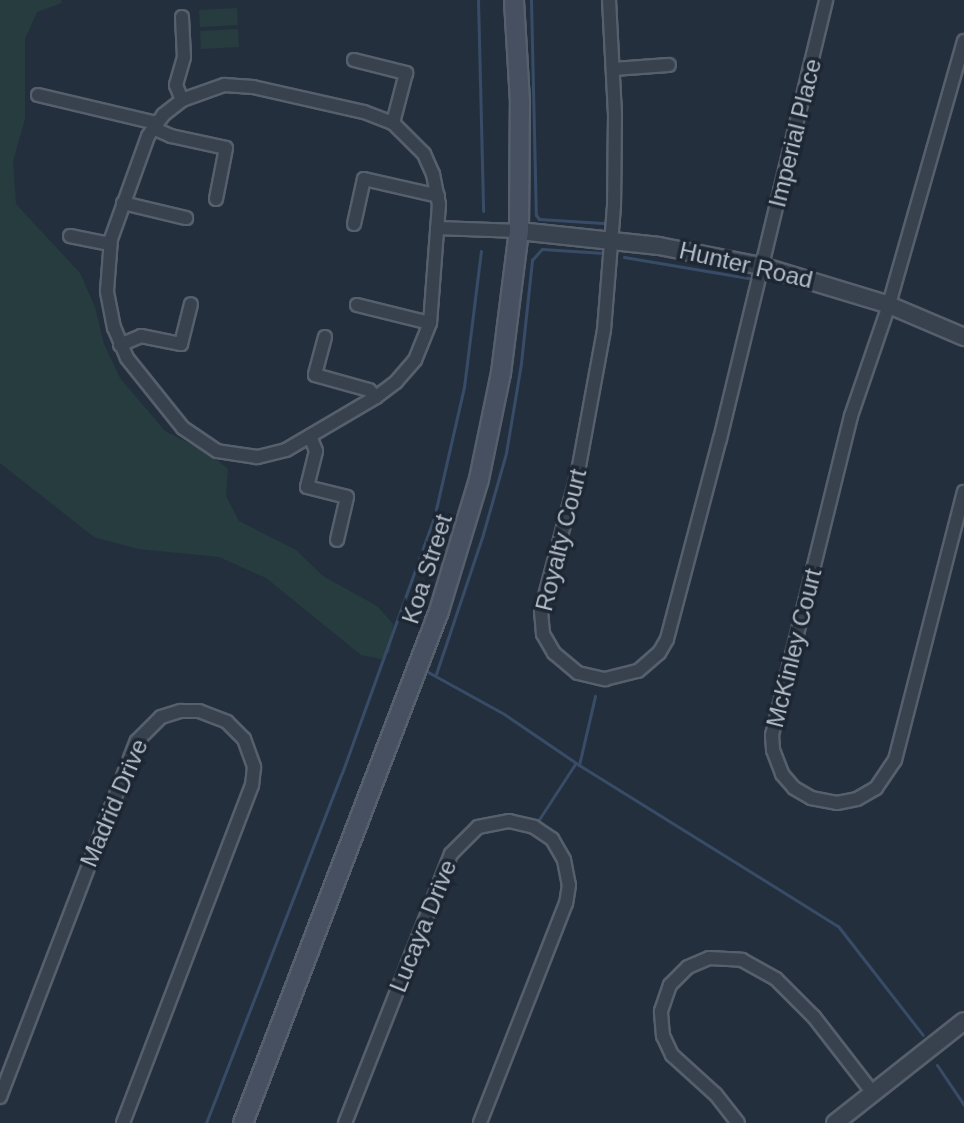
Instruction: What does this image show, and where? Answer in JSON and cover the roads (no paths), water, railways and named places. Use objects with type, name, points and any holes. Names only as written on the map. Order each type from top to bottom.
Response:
[{"type":"main road","name":"Koa Street","points":[[243,1123],[413,681],[467,528],[501,373],[519,231],[520,102],[514,0]]},
{"type":"street","points":[[609,0],[613,69],[613,240]]},
{"type":"street","name":"Imperial Place","points":[[761,266],[826,0]]},
{"type":"street","points":[[182,17],[184,57],[176,85],[182,100]]},
{"type":"street","name":"McKinley Court","points":[[964,41],[889,305],[851,416],[772,735],[773,750],[782,774],[794,788],[811,798],[837,803],[857,799],[876,788],[895,760],[964,492]]},
{"type":"street","points":[[354,60],[406,73],[393,123]]},
{"type":"street","points":[[613,69],[669,65]]},
{"type":"street","points":[[216,86],[244,86],[364,112],[393,123],[424,154],[438,196],[430,323],[415,360],[396,382],[376,397],[286,450],[257,457],[229,455],[209,447],[190,434],[146,387],[120,345],[107,291],[110,244],[154,126],[182,100],[216,86]]},
{"type":"street","points":[[38,95],[154,126],[171,136],[226,148],[216,199]]},
{"type":"street","points":[[354,224],[364,179],[438,196]]},
{"type":"street","points":[[123,203],[186,218]]},
{"type":"street","points":[[437,228],[519,231]]},
{"type":"street","name":"Hunter Road","points":[[519,231],[686,250],[761,266],[889,305],[964,337]]},
{"type":"street","points":[[70,236],[110,244]]},
{"type":"street","name":"Royalty Court","points":[[613,240],[604,330],[588,429],[541,611],[543,634],[554,653],[571,669],[590,677],[611,679],[631,675],[653,659],[667,639],[720,439],[761,266]]},
{"type":"street","points":[[120,345],[141,336],[181,344],[191,304]]},
{"type":"street","points":[[357,305],[430,323]]},
{"type":"street","points":[[325,337],[315,375],[369,390],[376,397]]},
{"type":"street","points":[[310,436],[316,451],[307,487],[347,497],[337,540]]},
{"type":"street","name":"Madrid Drive","points":[[0,1097],[137,741],[161,717],[181,711],[199,711],[227,722],[244,739],[254,767],[252,785],[123,1123]]},
{"type":"street","name":"Lucaya Drive","points":[[345,1123],[451,854],[478,827],[509,821],[534,827],[552,839],[564,860],[569,885],[566,903],[480,1123]]},
{"type":"street","points":[[738,1123],[707,1086],[672,1055],[663,1036],[661,1011],[670,985],[688,967],[709,958],[742,960],[776,979],[814,1017],[873,1093]]},
{"type":"street","points":[[835,1123],[964,1021]]},
{"type":"waterway","points":[[478,0],[483,211]]},
{"type":"waterway","points":[[531,0],[536,215],[539,219],[603,223]]},
{"type":"waterway","points":[[436,674],[483,534],[506,453],[521,363],[532,260],[542,249],[604,253]]},
{"type":"waterway","points":[[206,1123],[342,773],[434,518],[464,387],[481,251]]},
{"type":"waterway","points":[[624,257],[748,278]]},
{"type":"waterway","points":[[428,672],[504,714],[579,765],[838,926],[923,1035]]},
{"type":"waterway","points":[[579,765],[595,696]]},
{"type":"waterway","points":[[538,821],[575,764]]},
{"type":"waterway","points":[[937,1065],[964,1105]]}]
